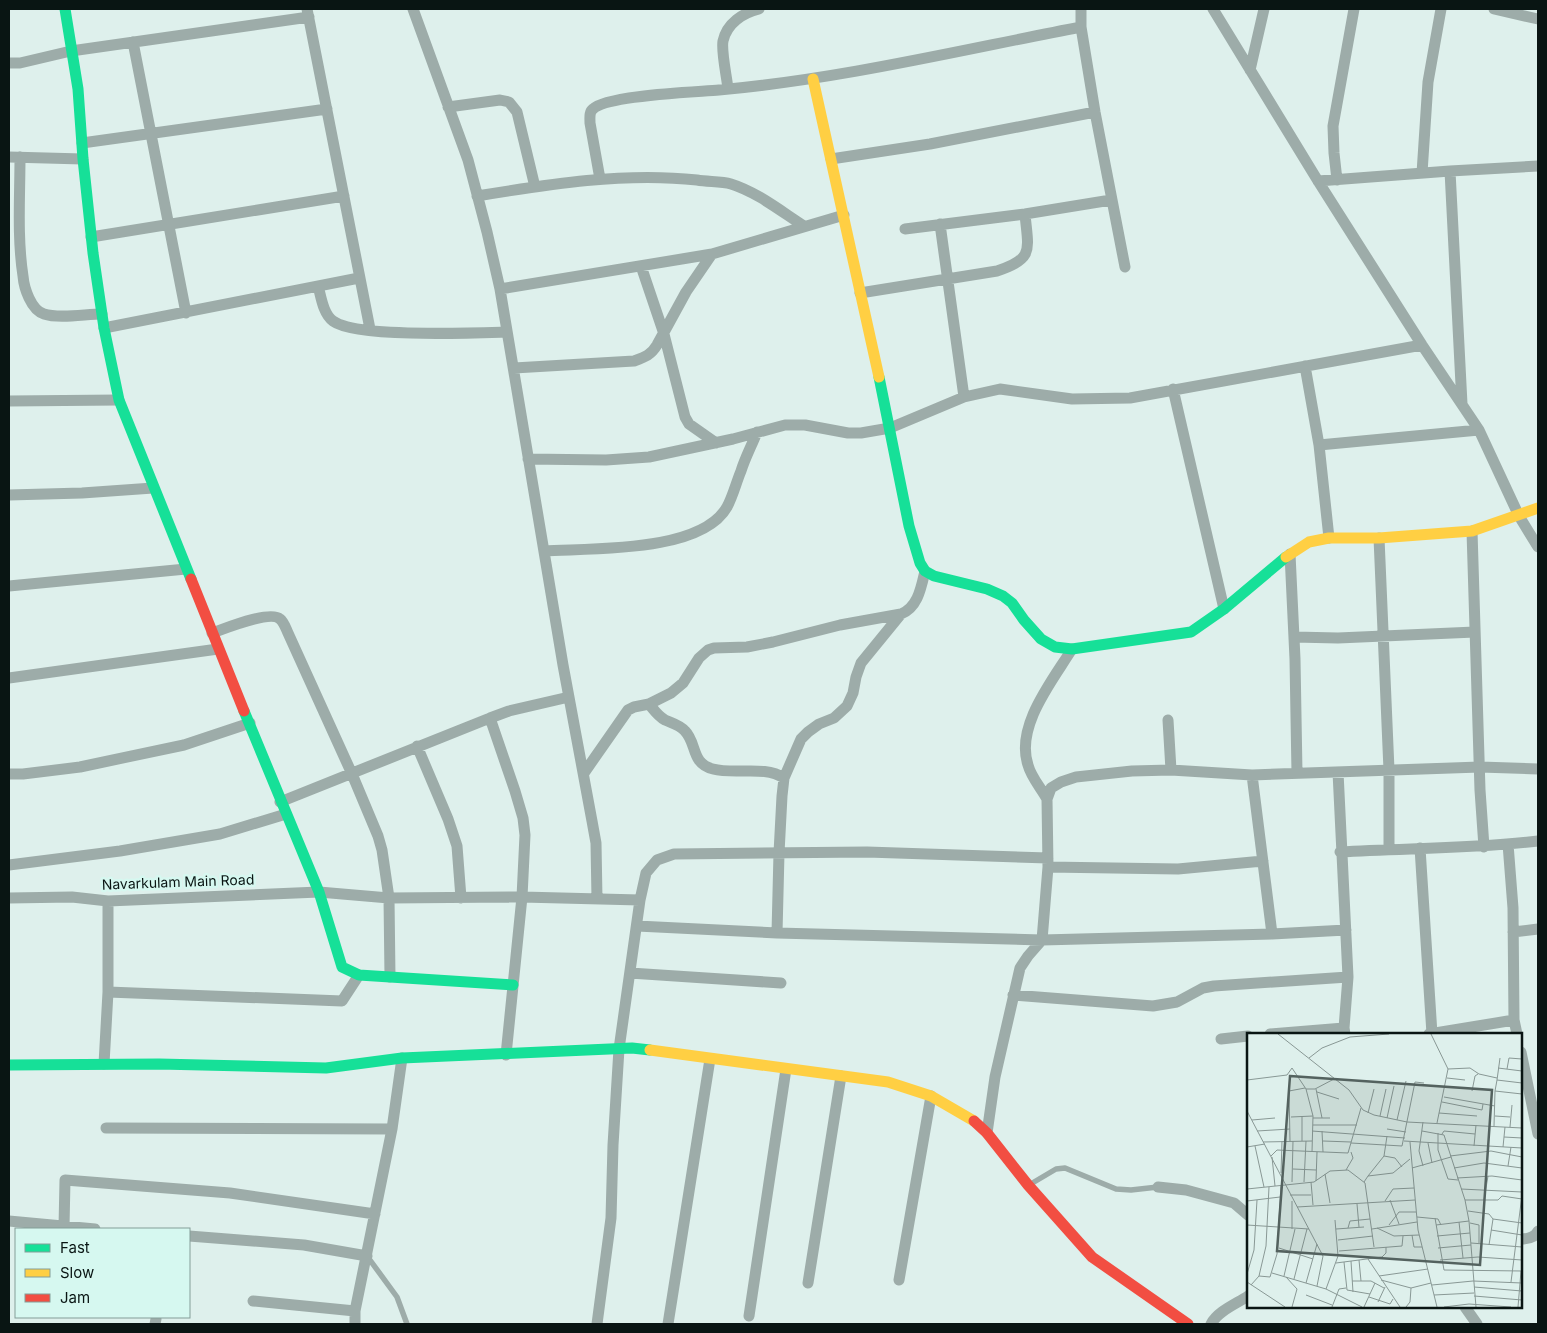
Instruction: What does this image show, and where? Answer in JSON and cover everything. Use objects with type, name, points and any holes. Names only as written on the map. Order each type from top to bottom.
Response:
[{"type":"street","points":[[65,9],[78,89],[91,236],[104,328],[120,400],[186,570],[250,723],[280,802],[319,892],[342,967],[359,975],[513,985]]},
{"type":"street","points":[[413,9],[468,160],[500,289],[569,697],[596,844],[597,899]]},
{"type":"street","points":[[728,89],[723,42],[732,22],[753,10],[760,9]]},
{"type":"street","points":[[1081,9],[1080,27],[1125,267]]},
{"type":"street","points":[[1213,9],[1318,181],[1422,345],[1479,430],[1519,516],[1538,547]]},
{"type":"street","points":[[1250,70],[1264,9]]},
{"type":"street","points":[[1337,180],[1333,126],[1354,9]]},
{"type":"street","points":[[1422,173],[1428,82],[1442,9]]},
{"type":"street","points":[[1494,9],[1538,19]]},
{"type":"street","points":[[9,63],[20,63],[71,51],[308,13],[370,329]]},
{"type":"street","points":[[600,179],[590,115],[593,109],[603,102],[623,98],[813,79],[1080,27]]},
{"type":"street","points":[[133,42],[186,312]]},
{"type":"street","points":[[813,79],[890,428],[909,526],[920,563],[925,571],[934,576],[987,589],[1003,596],[1012,603],[1041,639],[1055,647],[1072,649],[1191,632],[1224,609],[1290,554],[1309,542],[1329,538],[1379,538],[1472,531],[1538,508]]},
{"type":"street","points":[[448,107],[500,100],[509,102],[517,112],[535,187]]},
{"type":"street","points":[[82,143],[327,108]]},
{"type":"street","points":[[831,159],[930,144],[1095,112]]},
{"type":"street","points":[[83,159],[14,157],[23,277],[26,290],[32,302],[37,310],[44,314],[56,316],[102,314]]},
{"type":"street","points":[[1318,181],[1538,166]]},
{"type":"street","points":[[1450,171],[1462,404]]},
{"type":"street","points":[[477,196],[600,179],[672,177],[731,184],[760,198],[804,226]]},
{"type":"street","points":[[91,236],[344,196]]},
{"type":"street","points":[[905,229],[1025,214],[1111,200]]},
{"type":"street","points":[[860,293],[997,271],[1014,266],[1021,261],[1026,252],[1025,214]]},
{"type":"street","points":[[500,289],[712,254],[844,215]]},
{"type":"street","points":[[940,224],[964,398]]},
{"type":"street","points":[[514,368],[634,361],[646,357],[652,353],[686,292],[712,254]]},
{"type":"street","points":[[641,266],[664,334],[685,417],[689,424],[716,443]]},
{"type":"street","points":[[104,328],[359,278]]},
{"type":"street","points":[[318,286],[327,315],[342,326],[459,334],[507,332]]},
{"type":"street","points":[[528,459],[630,460],[716,443],[785,425],[805,425],[848,434],[861,434],[890,428],[964,398],[1000,389],[1072,399],[1130,398],[1422,345]]},
{"type":"street","points":[[1304,366],[1319,445],[1329,538]]},
{"type":"street","points":[[1173,389],[1224,609]]},
{"type":"street","points":[[9,401],[120,400]]},
{"type":"street","points":[[1319,445],[1479,430]]},
{"type":"street","points":[[544,551],[651,545],[675,540],[702,530],[716,521],[727,508],[757,432]]},
{"type":"street","points":[[9,495],[82,493],[153,488]]},
{"type":"street","points":[[1472,531],[1484,847]]},
{"type":"street","points":[[1379,538],[1389,770],[1389,849]]},
{"type":"street","points":[[1290,554],[1297,773]]},
{"type":"street","points":[[9,586],[186,570]]},
{"type":"street","points":[[584,772],[628,710],[634,706],[649,704],[683,683],[699,658],[708,650],[714,648],[747,647],[840,625],[901,614],[908,611],[914,604],[921,589],[925,571]]},
{"type":"street","points":[[777,933],[778,853],[784,778],[801,739],[819,724],[834,718],[847,706],[853,693],[861,663],[901,614]]},
{"type":"street","points":[[212,633],[263,617],[274,616],[280,619],[352,774],[378,836],[389,898],[390,977]]},
{"type":"street","points":[[1294,637],[1338,638],[1475,632]]},
{"type":"street","points":[[9,678],[218,649]]},
{"type":"street","points":[[1047,799],[1028,766],[1025,742],[1033,715],[1072,649]]},
{"type":"street","points":[[280,802],[490,718],[516,709],[569,697]]},
{"type":"street","points":[[649,704],[656,713],[686,732],[694,751],[704,766],[719,770],[776,773],[784,778]]},
{"type":"street","points":[[490,718],[523,818],[526,835],[522,897],[506,1055]]},
{"type":"street","points":[[1168,720],[1171,770]]},
{"type":"street","points":[[9,774],[80,767],[184,745],[250,723]]},
{"type":"street","points":[[417,746],[448,819],[457,846],[461,898]]},
{"type":"street","points":[[987,1133],[995,1077],[1020,968],[1042,940],[1048,862],[1047,799],[1051,788],[1076,777],[1132,771],[1171,770],[1252,774],[1538,768]]},
{"type":"street","points":[[1298,1033],[1345,1031],[1348,977],[1340,852],[1338,772]]},
{"type":"street","points":[[1252,774],[1272,934]]},
{"type":"street","points":[[9,865],[120,851],[220,834],[286,814]]},
{"type":"street","points":[[1340,852],[1484,847],[1538,841]]},
{"type":"street","points":[[1508,844],[1513,932],[1514,1020],[1517,1033]]},
{"type":"street","points":[[1420,848],[1430,1033]]},
{"type":"street","points":[[597,1324],[612,1218],[612,1145],[619,1049],[640,900],[646,873],[657,860],[674,854],[867,852],[1178,869],[1263,861]]},
{"type":"street","name":"Navarkulam Main Road","points":[[9,898],[72,897],[108,901],[319,892],[389,898],[522,897],[640,900]]},
{"type":"street","points":[[104,1064],[108,992],[108,901]]},
{"type":"street","points":[[637,926],[777,933],[1042,940],[1272,934],[1346,930]]},
{"type":"street","points":[[1513,932],[1538,929]]},
{"type":"street","points":[[630,973],[781,983]]},
{"type":"street","points":[[108,992],[342,1001],[359,975]]},
{"type":"street","points":[[1013,995],[1153,1006],[1177,1002],[1203,988],[1214,986],[1348,977]]},
{"type":"street","points":[[1436,1033],[1514,1020]]},
{"type":"street","points":[[1220,1039],[1247,1036]]},
{"type":"street","points":[[9,1065],[159,1064],[326,1068],[402,1058],[506,1055],[632,1048],[888,1082],[931,1096],[971,1118],[987,1133],[1028,1185],[1092,1257],[1188,1324]]},
{"type":"street","points":[[1522,1057],[1538,1134]]},
{"type":"street","points":[[355,1324],[355,1311],[392,1130],[402,1058]]},
{"type":"street","points":[[668,1324],[710,1059]]},
{"type":"street","points":[[749,1316],[786,1069]]},
{"type":"street","points":[[808,1283],[842,1076]]},
{"type":"street","points":[[899,1280],[931,1096]]},
{"type":"street","points":[[106,1128],[392,1130]]},
{"type":"street","points":[[64,1227],[65,1180],[230,1193],[375,1214]]},
{"type":"street","points":[[1158,1187],[1186,1190],[1234,1203],[1247,1214]]},
{"type":"street","points":[[9,1221],[80,1228]]},
{"type":"street","points":[[1522,1239],[1529,1239],[1537,1234],[1538,1230]]},
{"type":"street","points":[[190,1236],[304,1245],[367,1256]]},
{"type":"street","points":[[1211,1324],[1230,1307],[1247,1297]]},
{"type":"street","points":[[253,1301],[355,1311]]},
{"type":"street","points":[[1466,1308],[1477,1324]]},
{"type":"lane","points":[[1028,1185],[1047,1173],[1065,1168],[1116,1189],[1131,1190],[1158,1187]]},
{"type":"lane","points":[[367,1256],[397,1297],[406,1324]]},
{"type":"traffic: fast","points":[[65,9],[78,89],[93,253],[104,328],[119,400],[191,579]]},
{"type":"traffic: fast","points":[[879,377],[909,526],[920,563],[925,571],[934,576],[987,589],[1003,596],[1012,603],[1041,639],[1055,647],[1072,649],[1191,632],[1224,609],[1286,557]]},
{"type":"traffic: fast","points":[[244,711],[319,892],[342,967],[359,975],[513,985]]},
{"type":"traffic: fast","points":[[9,1065],[159,1064],[326,1068],[402,1058],[632,1048],[650,1050]]},
{"type":"traffic: slow","points":[[813,79],[879,377]]},
{"type":"traffic: slow","points":[[1286,557],[1309,542],[1329,538],[1379,538],[1472,531],[1538,508]]},
{"type":"traffic: slow","points":[[650,1050],[888,1082],[931,1096],[974,1121]]},
{"type":"traffic: jam","points":[[191,579],[244,711]]},
{"type":"traffic: jam","points":[[974,1121],[987,1133],[1028,1185],[1092,1257],[1188,1324]]}]
